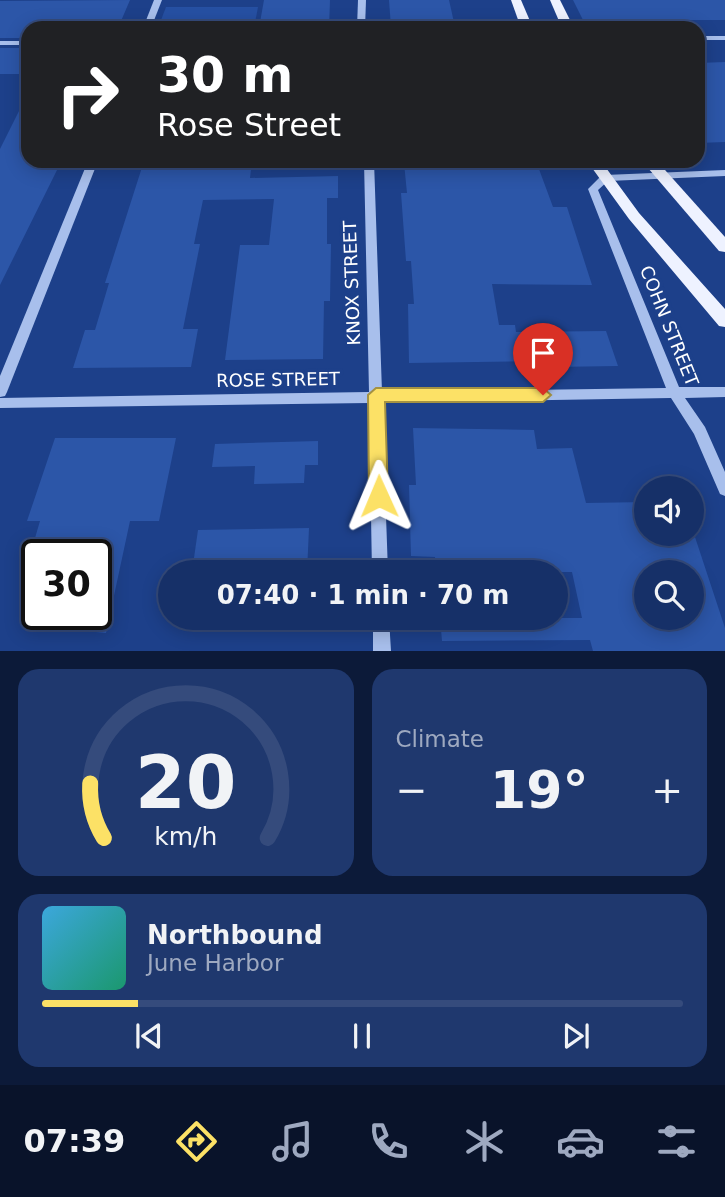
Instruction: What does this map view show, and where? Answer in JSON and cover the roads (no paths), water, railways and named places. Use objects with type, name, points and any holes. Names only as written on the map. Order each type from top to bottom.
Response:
[{"type":"main road","points":[[516,0],[524,21]]},
{"type":"main road","points":[[555,0],[565,21]]},
{"type":"main road","points":[[599,168],[670,261],[725,321]]},
{"type":"main road","points":[[654,168],[725,247]]},
{"type":"street","points":[[150,21],[158,0]]},
{"type":"street","points":[[361,21],[362,0]]},
{"type":"street","points":[[705,38],[725,38]]},
{"type":"street","points":[[0,43],[21,43]]},
{"type":"street","points":[[0,392],[90,168]]},
{"type":"street","name":"KNOX STREET","points":[[369,168],[380,560]]},
{"type":"street","points":[[605,178],[725,173]]},
{"type":"street","name":"COHN STREET","points":[[605,178],[593,189],[675,394],[700,431],[725,489]]},
{"type":"street","name":"ROSE STREET","points":[[0,402],[725,392]]},
{"type":"street","points":[[381,630],[382,651]]}]
